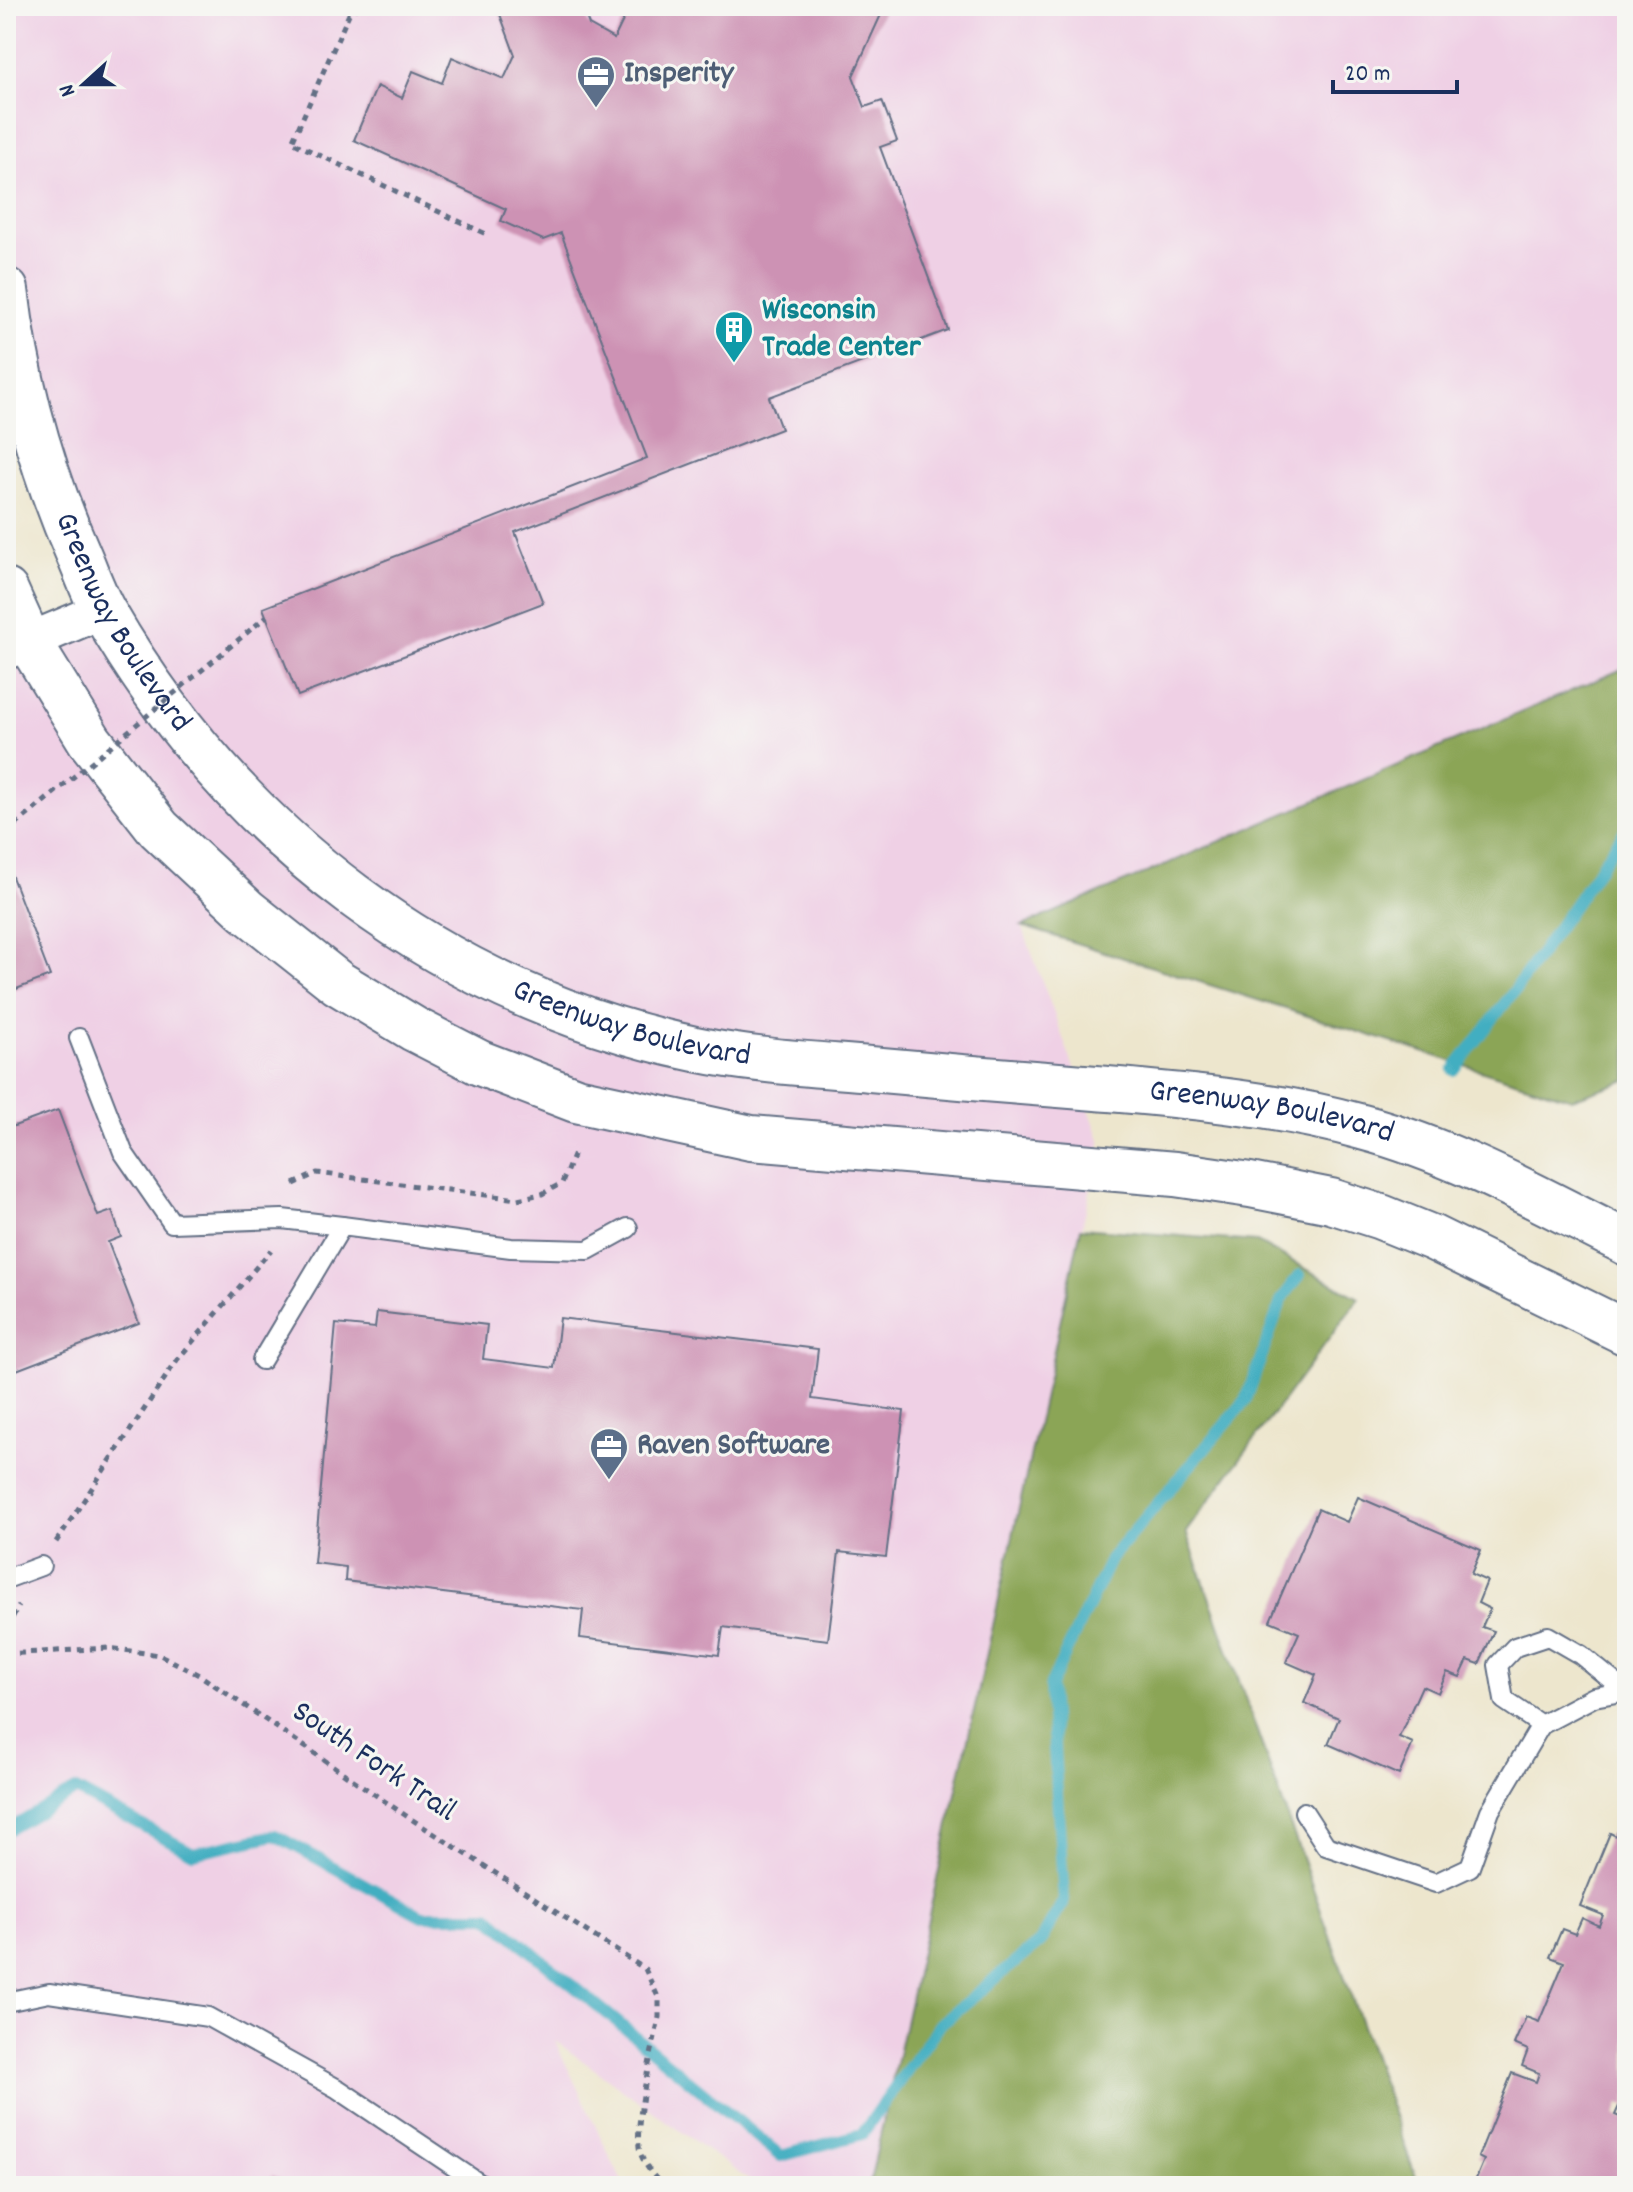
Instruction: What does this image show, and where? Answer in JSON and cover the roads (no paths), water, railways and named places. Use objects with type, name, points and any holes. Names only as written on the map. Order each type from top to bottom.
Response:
[{"type":"street","name":"Greenway Boulevard","points":[[6,290],[12,340],[36,440],[66,525],[103,610],[160,698],[205,755],[278,834],[361,903],[438,951],[464,966],[572,1014],[693,1049],[768,1061],[1200,1097],[1360,1126],[1435,1149],[1627,1243]]},
{"type":"street","points":[[6,591],[17,646],[159,829],[247,911],[338,983],[414,1029],[480,1063],[576,1100],[751,1138],[1175,1174],[1331,1201],[1433,1238],[1627,1333]]},
{"type":"street","points":[[17,646],[103,610]]},
{"type":"lane","points":[[79,1038],[123,1152],[172,1223],[282,1219],[511,1248],[588,1250],[628,1228]]},
{"type":"lane","points":[[262,1360],[342,1226]]},
{"type":"lane","points":[[6,1579],[41,1566]]},
{"type":"lane","points":[[1541,1725],[1504,1700],[1498,1665],[1515,1647],[1548,1636],[1581,1655],[1626,1691]]},
{"type":"lane","points":[[1304,1812],[1326,1846],[1436,1883],[1470,1867],[1490,1811],[1541,1725],[1594,1697],[1626,1691]]},
{"type":"lane","points":[[6,2002],[49,1993],[208,2017],[338,2089],[483,2186]]},
{"type":"waterway","points":[[1454,1070],[1515,990],[1627,828]]},
{"type":"waterway","points":[[6,1831],[76,1790],[193,1853],[275,1835],[422,1916],[488,1916],[781,2156],[862,2134],[940,2024],[1040,1942],[1064,1900],[1050,1686],[1111,1558],[1246,1400],[1282,1299],[1300,1275]]},
{"type":"place","name":"Insperity","points":[[596,109]]},
{"type":"place","name":"Wisconsin Trade Center","points":[[734,364]]},
{"type":"place","name":"Raven Software","points":[[609,1481]]}]
